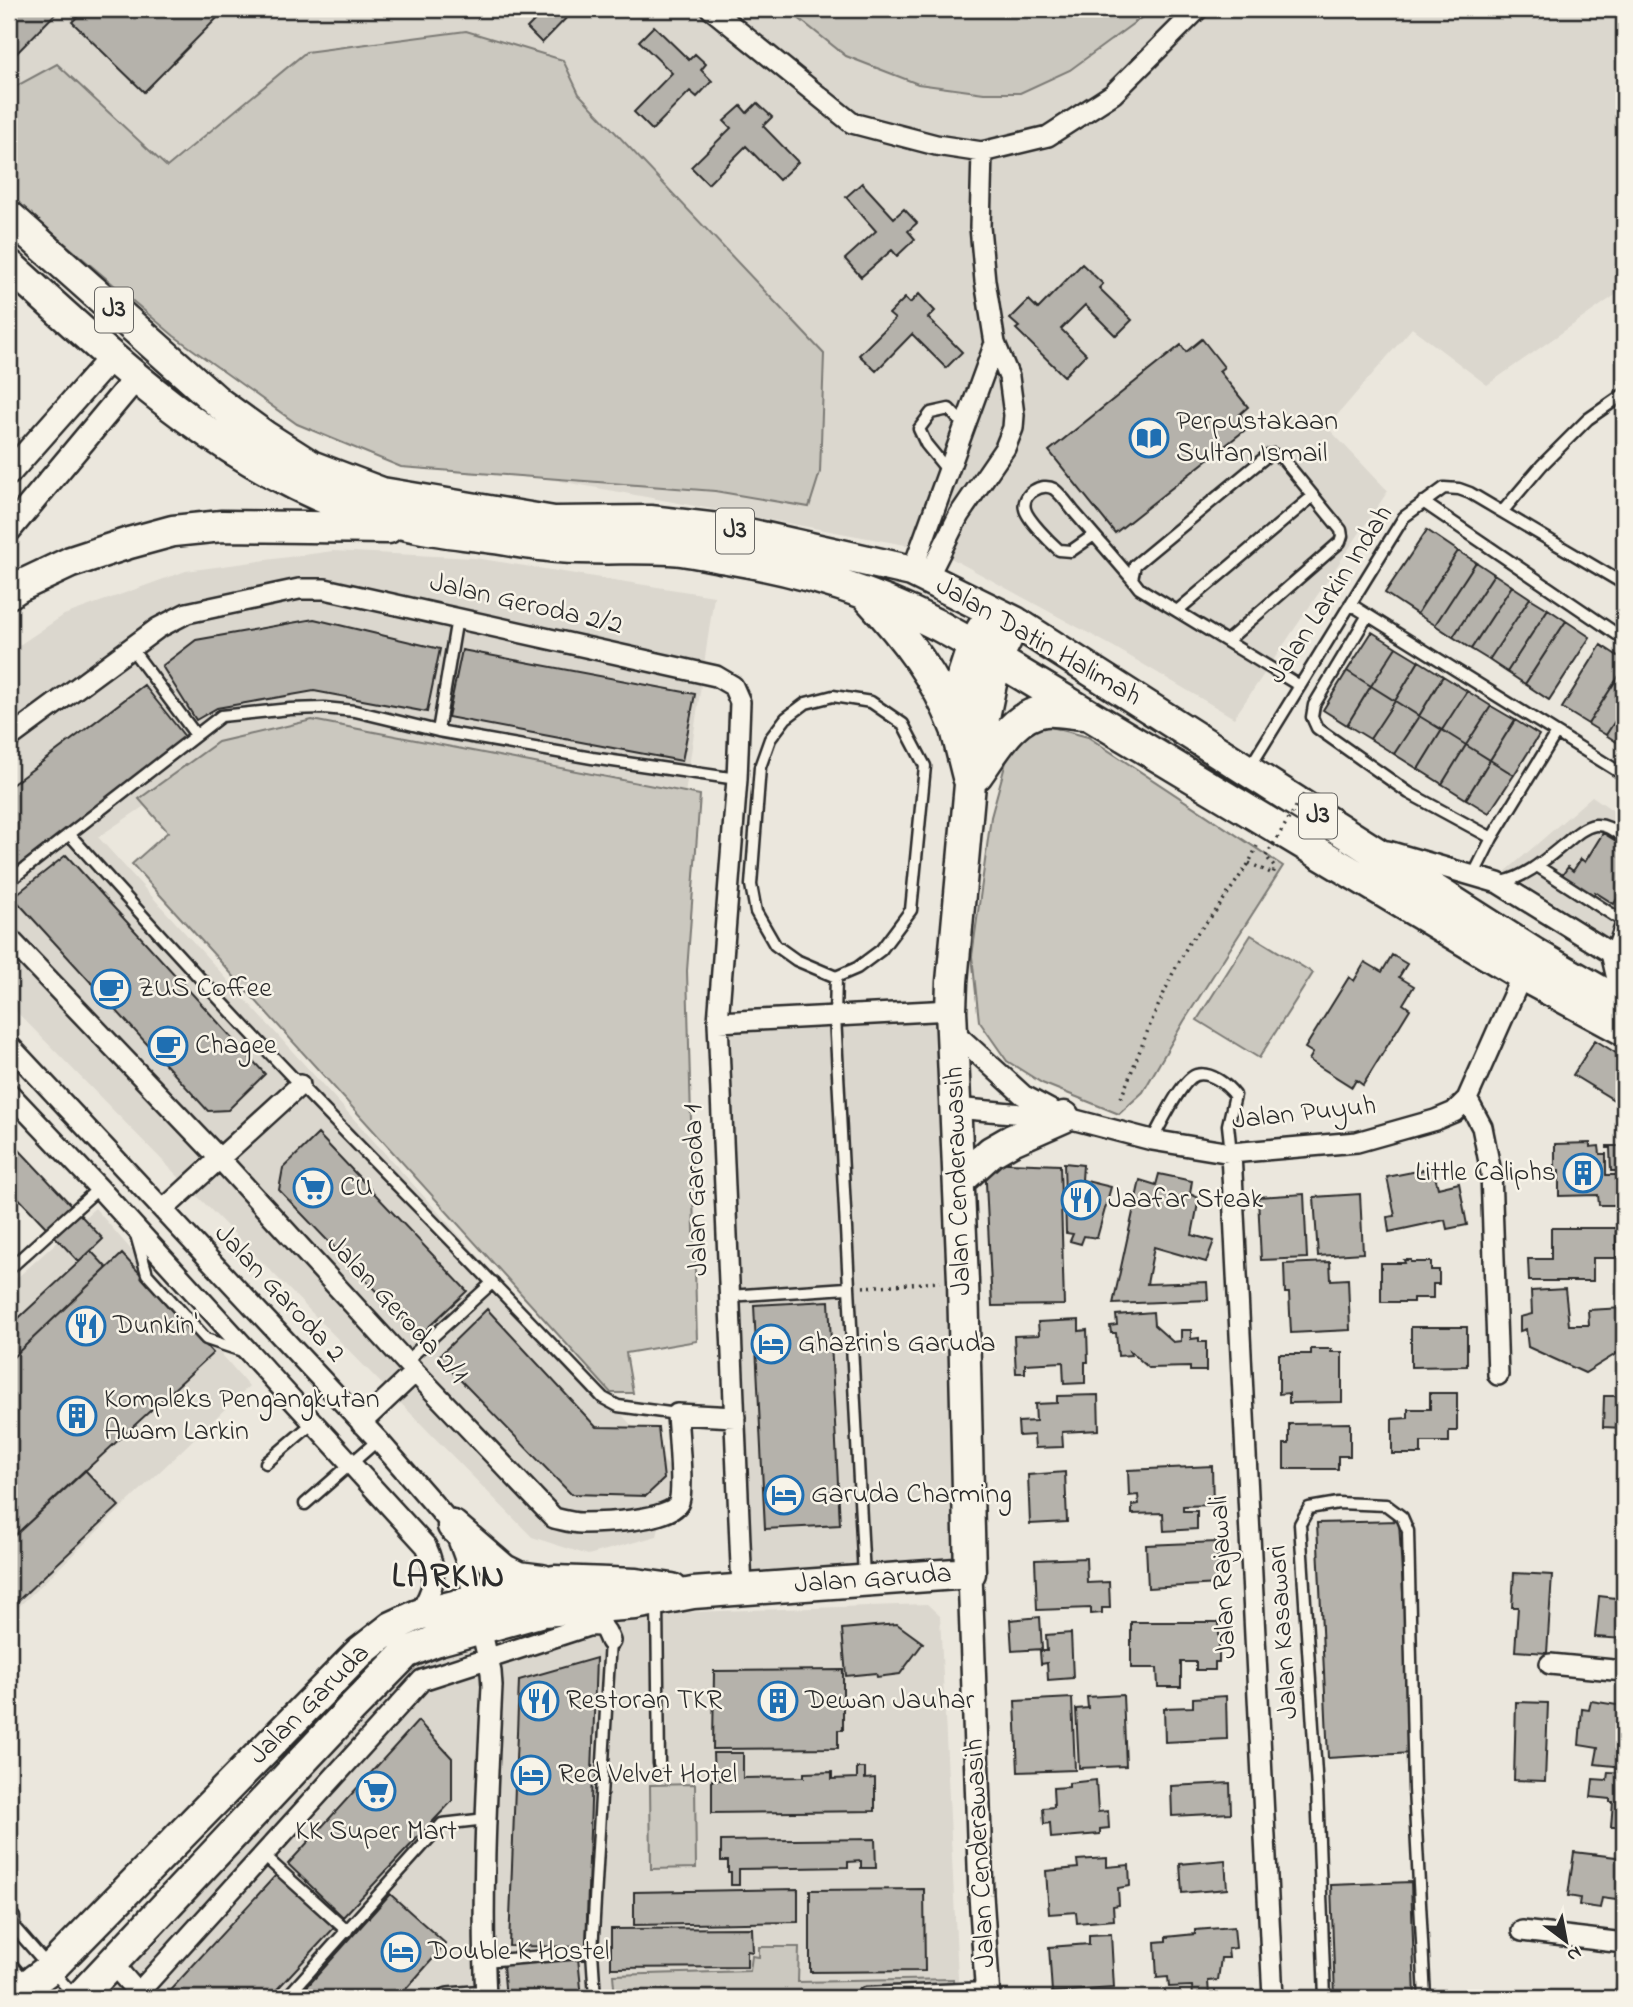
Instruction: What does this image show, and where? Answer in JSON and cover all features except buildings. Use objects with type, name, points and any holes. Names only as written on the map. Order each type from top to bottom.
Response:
[{"type":"main road","name":"Jalan Datin Halimah","points":[[9,216],[220,404],[311,466],[382,493],[554,522],[650,522],[734,531],[920,594],[1003,617],[1535,954],[1624,1005]]},
{"type":"main road","points":[[9,226],[15,237],[122,337],[128,363],[220,404]]},
{"type":"main road","name":"Jalan Datin Halimah","points":[[9,265],[128,363],[198,426],[265,469],[315,494],[377,517],[424,528],[559,547],[673,549],[775,566],[862,591],[920,594],[985,652],[1521,975],[1624,1030]]},
{"type":"main road","points":[[9,593],[71,562],[173,531],[222,526],[424,528]]},
{"type":"main road","points":[[862,591],[900,631],[925,666],[953,721]]},
{"type":"main road","points":[[920,594],[946,679],[953,721]]},
{"type":"main road","name":"Jalan Cenderawasih","points":[[970,784],[953,721],[960,685],[985,652],[1003,617]]},
{"type":"main road","name":"Jalan Cenderawasih","points":[[970,1573],[963,1281],[952,1020],[954,942],[985,652]]},
{"type":"main road","points":[[970,784],[1013,726],[1028,716],[1043,711],[1088,714]]},
{"type":"main road","points":[[958,1181],[990,1152],[1064,1117]]},
{"type":"main road","points":[[453,1526],[504,1570],[518,1577],[554,1581]]},
{"type":"main road","name":"Jalan Garuda","points":[[77,1998],[406,1653],[435,1641],[478,1615],[554,1581],[636,1584],[657,1593],[692,1593],[970,1573]]},
{"type":"main road","name":"Jalan Garuda","points":[[32,1987],[360,1652],[392,1627],[418,1615],[478,1615],[635,1604],[657,1593]]},
{"type":"street","points":[[711,9],[852,123],[936,145],[982,152],[1048,136],[1113,94],[1198,9]]},
{"type":"street","points":[[920,594],[959,515],[1005,448],[1013,428],[1009,377],[995,343],[985,281],[980,227],[982,152]]},
{"type":"street","points":[[920,594],[949,472],[995,343]]},
{"type":"street","points":[[9,473],[128,363]]},
{"type":"street","points":[[9,530],[128,363]]},
{"type":"street","name":"Jalan Geroda 2/2","points":[[9,738],[158,628],[187,613],[299,589],[325,589],[716,676],[733,686],[740,702],[737,779],[718,1022]]},
{"type":"street","points":[[1363,845],[1498,883],[1611,953],[1624,996]]},
{"type":"street","name":"Jalan Geroda 2/1","points":[[9,938],[219,1158],[410,1367],[554,1518],[579,1523],[654,1517],[672,1510],[678,1503],[680,1488],[677,1414]]},
{"type":"street","points":[[1498,1375],[1491,1172],[1482,1127],[1467,1099],[1521,975]]},
{"type":"street","points":[[718,1022],[835,1016],[952,1020]]},
{"type":"street","name":"Jalan Puyuh","points":[[952,1020],[1023,1095],[1064,1117],[1152,1140],[1231,1153],[1357,1142],[1435,1120],[1454,1112],[1467,1099]]},
{"type":"street","name":"Jalan Garoda 1","points":[[718,1022],[742,1590]]},
{"type":"street","name":"Jalan Garoda 2","points":[[9,1045],[377,1440],[453,1526],[465,1559],[492,1686],[486,1819],[486,1996]]},
{"type":"street","points":[[163,1210],[300,1084]]},
{"type":"street","points":[[9,1093],[426,1546],[430,1554],[434,1584],[418,1615]]},
{"type":"street","points":[[956,1108],[1064,1117]]},
{"type":"street","name":"Jalan Rajawali","points":[[1231,1153],[1273,1998]]},
{"type":"street","points":[[361,1423],[410,1367]]},
{"type":"street","points":[[677,1414],[735,1417]]},
{"type":"street","name":"Jalan Cenderawasih","points":[[970,1573],[981,1895],[988,1993]]},
{"type":"street","points":[[112,1963],[138,1996],[422,1680],[588,1626],[605,1629],[610,1641]]},
{"type":"street","points":[[1550,1664],[1624,1671]]},
{"type":"street","points":[[1522,1931],[1624,1943]]},
{"type":"street","points":[[448,1998],[486,1996]]},
{"type":"lane","points":[[1502,512],[1542,465],[1588,419],[1624,394]]},
{"type":"lane","points":[[949,472],[926,444],[919,429],[931,412],[949,409],[965,426]]},
{"type":"lane","points":[[1132,579],[1135,565],[1268,454],[1283,459],[1341,530],[1342,536],[1339,542],[1227,641]]},
{"type":"lane","points":[[1094,535],[1071,551],[1059,550],[1028,516],[1025,510],[1026,498],[1040,487],[1052,488],[1094,535],[1139,588],[1300,686]]},
{"type":"lane","name":"Jalan Larkin Indah","points":[[1248,770],[1404,517],[1444,488],[1470,493],[1624,584]]},
{"type":"lane","points":[[1177,611],[1314,496]]},
{"type":"lane","points":[[1423,502],[1624,639]]},
{"type":"lane","points":[[1350,604],[1624,775]]},
{"type":"lane","points":[[1368,615],[1314,705],[1312,717],[1317,728],[1409,793],[1492,838]]},
{"type":"lane","points":[[438,731],[457,618]]},
{"type":"lane","points":[[131,648],[196,735]]},
{"type":"lane","points":[[833,696],[871,702],[903,724],[925,766],[911,910],[881,950],[857,968],[836,978],[796,960],[775,945],[757,912],[751,885],[760,767],[770,739],[786,718],[806,703],[833,696]]},
{"type":"lane","points":[[9,881],[221,716],[290,709],[355,711],[438,731],[592,758],[737,779]]},
{"type":"lane","points":[[1473,876],[1492,838],[1556,733]]},
{"type":"lane","points":[[1498,883],[1514,880],[1537,866],[1583,830],[1597,825],[1610,827],[1624,838]]},
{"type":"lane","points":[[69,834],[181,959],[603,1398],[618,1406],[677,1414]]},
{"type":"lane","points":[[1537,866],[1623,918],[1611,953]]},
{"type":"lane","points":[[836,978],[835,1016],[847,1288],[864,1581]]},
{"type":"lane","points":[[1152,1140],[1184,1085],[1196,1075],[1208,1075],[1227,1086],[1235,1095],[1228,1125],[1231,1153]]},
{"type":"lane","points":[[9,1269],[99,1188]]},
{"type":"lane","points":[[410,1367],[493,1282]]},
{"type":"lane","points":[[729,1296],[847,1288]]},
{"type":"lane","points":[[265,1463],[313,1423]]},
{"type":"lane","points":[[304,1504],[377,1440]]},
{"type":"lane","name":"Jalan Kasawari","points":[[1325,1998],[1317,1789],[1300,1524],[1310,1508],[1338,1503],[1387,1505],[1402,1517],[1408,1531],[1414,1789],[1425,1998]]},
{"type":"lane","points":[[657,1593],[659,1764]]},
{"type":"lane","points":[[595,1998],[592,1952],[610,1641]]},
{"type":"lane","points":[[286,1998],[442,1824],[486,1819]]},
{"type":"lane","points":[[263,1855],[347,1931]]},
{"type":"lane","points":[[14,1917],[14,1927],[32,1987]]},
{"type":"lane","points":[[484,1961],[592,1952]]},
{"type":"lane","points":[[9,1962],[32,1987],[77,1998]]},
{"type":"lane","points":[[865,1993],[988,1993]]},
{"type":"path","points":[[1249,863],[1273,874],[1275,868],[1266,856],[1307,789]]},
{"type":"path","points":[[1121,1098],[1152,1020],[1189,943],[1215,912],[1259,844]]},
{"type":"path","points":[[847,1288],[963,1281]]},
{"type":"shaded area","points":[[9,9],[1624,9],[1624,289],[1487,385],[1412,328],[1327,427],[1388,491],[1234,718],[1114,647],[938,551],[333,439],[9,153]]},
{"type":"shaded area","points":[[787,9],[1153,9],[1070,70],[1020,93],[984,93],[918,84],[846,56]]},
{"type":"shaded area","points":[[466,31],[563,60],[579,94],[824,354],[820,472],[809,507],[715,491],[401,467],[297,424],[174,336],[9,196],[9,90],[57,64],[167,167],[306,52]]},
{"type":"shaded area","points":[[333,551],[475,558],[714,596],[683,808],[245,739],[98,837],[673,1471],[657,1536],[588,1555],[532,1537],[9,1004],[9,652],[64,615],[186,571]]},
{"type":"shaded area","points":[[312,720],[700,795],[687,971],[697,1341],[626,1353],[633,1393],[611,1393],[132,864],[168,832],[139,799],[218,742]]},
{"type":"shaded area","points":[[1039,724],[1088,737],[1283,866],[1184,1021],[1143,1092],[1119,1114],[1042,1083],[1007,1061],[979,1021],[972,956],[991,817],[1006,762],[1025,728]]},
{"type":"shaded area","points":[[1592,796],[1624,818],[1624,947],[1505,872]]},
{"type":"shaded area","points":[[1251,935],[1313,973],[1259,1058],[1197,1020]]},
{"type":"shaded area","points":[[941,1019],[958,1561],[749,1576],[727,1030]]},
{"type":"shaded area","points":[[95,1208],[249,1386],[9,1616],[9,1285]]},
{"type":"shaded area","points":[[927,1604],[940,1616],[959,1998],[103,1998],[99,1987],[414,1661],[574,1616]]},
{"type":"shaded area","points":[[695,1784],[696,1868],[651,1869],[650,1785]]},
{"type":"shaded area","points":[[759,1947],[799,1947],[798,1982],[953,1979],[953,1998],[615,1998],[613,1975],[750,1971],[752,1956],[759,1957]]},
{"type":"place","name":"Perpustakaan Sultan Ismail","points":[[1149,438]]},
{"type":"place","name":"ZUS Coffee","points":[[111,989]]},
{"type":"place","name":"Chagee","points":[[168,1046]]},
{"type":"place","name":"Little Caliphs","points":[[1583,1173]]},
{"type":"place","name":"CU","points":[[313,1188]]},
{"type":"place","name":"Jaafar Steak","points":[[1081,1200]]},
{"type":"place","name":"Dunkin'","points":[[86,1326]]},
{"type":"place","name":"Ghazrin's Garuda","points":[[771,1344]]},
{"type":"place","name":"Kompleks Pengangkutan Awam Larkin","points":[[77,1416]]},
{"type":"place","name":"Garuda Charming","points":[[784,1495]]},
{"type":"place","name":"Restoran TKR","points":[[539,1701]]},
{"type":"place","name":"Dewan Jauhar","points":[[778,1701]]},
{"type":"place","name":"Red Velvet Hotel","points":[[531,1775]]},
{"type":"place","name":"KK Super Mart","points":[[376,1791]]},
{"type":"place","name":"Double K Hostel","points":[[401,1952]]},
{"type":"district","name":"LARKIN","points":[[449,1577]]}]
